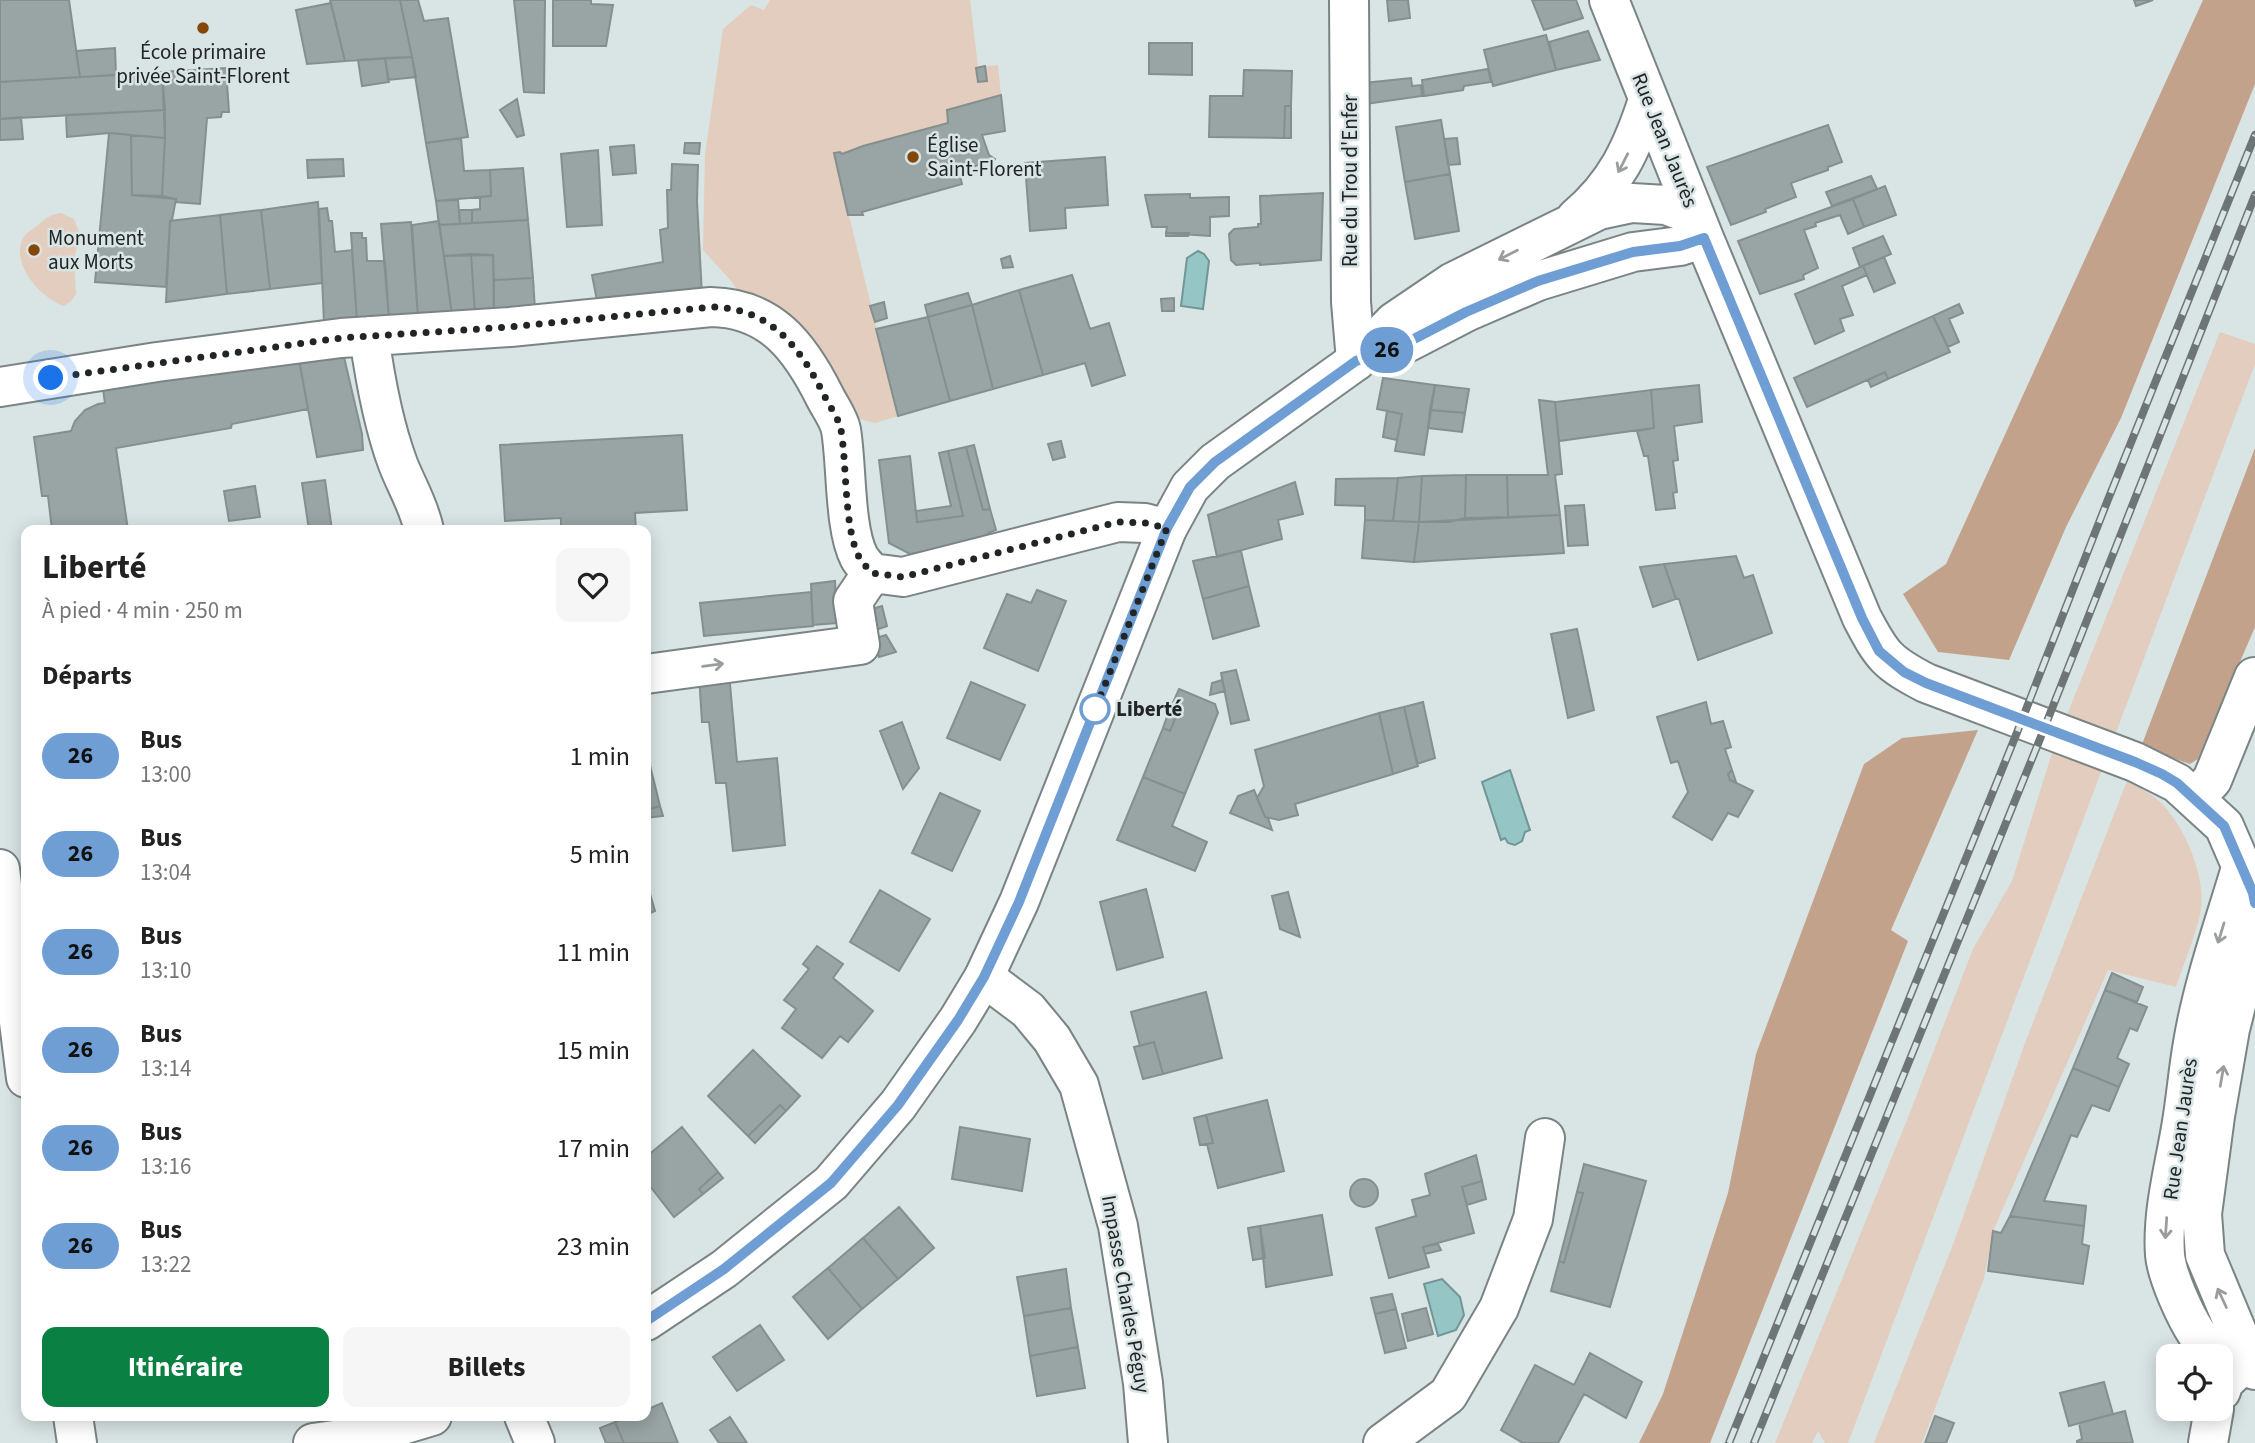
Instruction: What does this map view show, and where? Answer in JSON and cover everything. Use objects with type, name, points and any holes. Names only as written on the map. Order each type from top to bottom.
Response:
[{"type":"street","name":"Rue du Trou d'Enfer","points":[[1349,0],[1351,312],[1356,361]]},
{"type":"street","name":"Rue Jean Jaurès","points":[[1609,0],[1862,618],[1879,651],[1904,672],[1926,683],[2162,774],[2195,798],[2224,826],[2255,903]]},
{"type":"street","points":[[1568,224],[1595,202],[1616,176],[1635,139],[1648,100]]},
{"type":"street","points":[[651,1318],[724,1269],[831,1183],[898,1105],[958,1020],[984,977],[1019,902],[1167,528],[1190,487],[1215,462],[1356,361],[1394,322],[1453,282],[1599,210],[1632,204],[1666,205],[1700,227],[1680,246],[1633,252],[1538,281],[1466,312],[1408,342],[1356,361]]},
{"type":"street","points":[[0,387],[157,362],[369,336],[510,327],[728,307],[751,313],[770,323],[797,350],[821,388],[840,427],[852,534],[859,557],[872,573],[903,577],[1118,522],[1145,523],[1167,528]]},
{"type":"street","points":[[369,336],[385,418],[398,465],[420,510],[424,525]]},
{"type":"street","points":[[651,673],[860,645],[853,601],[872,573]]},
{"type":"street","points":[[2195,798],[2212,780],[2254,677]]},
{"type":"street","name":"Rue Jean Jaurès","points":[[2235,982],[2241,867]]},
{"type":"street","points":[[0,869],[21,1038]]},
{"type":"street","name":"Rue Jean Jaurès","points":[[2250,1366],[2213,1349],[2198,1335],[2174,1285],[2165,1254],[2167,1214],[2193,1043],[2235,982],[2255,930]]},
{"type":"street","name":"Impasse Charles Péguy","points":[[984,977],[1028,1010],[1052,1040],[1079,1086],[1118,1226],[1143,1383],[1148,1443]]},
{"type":"street","points":[[1383,1443],[1448,1395],[1499,1308],[1533,1219],[1545,1138]]},
{"type":"street","name":"Rue Jean Jaurès","points":[[2233,1376],[2250,1366]]},
{"type":"street","points":[[74,1421],[77,1443]]},
{"type":"street","points":[[313,1443],[369,1435],[415,1421]]},
{"type":"street","points":[[526,1421],[535,1443]]},
{"type":"street","points":[[2208,1443],[2212,1421]]},
{"type":"shaded area","points":[[770,0],[970,0],[978,67],[998,65],[1001,95],[947,110],[948,123],[834,154],[898,416],[875,423],[849,416],[744,301],[732,282],[703,250],[705,155],[723,29],[751,5],[764,10]]},
{"type":"shaded area","points":[[2203,0],[2255,0],[2255,84],[2121,418],[2066,527],[2009,660],[1938,652],[1903,594],[1946,564]]},
{"type":"shaded area","points":[[61,213],[74,219],[79,232],[74,263],[76,294],[64,306],[38,289],[25,271],[20,251],[28,232],[48,217]]},
{"type":"shaded area","points":[[2220,332],[2255,344],[2255,364],[1848,1443],[1825,1443],[1818,1431],[1812,1443],[1775,1443],[1909,1115],[1973,949],[2012,881],[2053,750]]},
{"type":"shaded area","points":[[2255,448],[2255,627],[2198,759],[2190,764],[2141,747]]},
{"type":"shaded area","points":[[1978,730],[1891,930],[1908,941],[1710,1443],[1639,1443],[1663,1394],[1728,1193],[1756,1054],[1864,764],[1902,738]]},
{"type":"shaded area","points":[[2127,781],[2152,795],[2169,811],[2186,838],[2201,886],[2200,915],[2176,987],[2108,970],[1993,1231],[1984,1278],[1922,1443],[1874,1443],[1954,1242],[2025,1043]]},
{"type":"water","points":[[1198,251],[1209,261],[1203,309],[1181,306],[1187,258]]},
{"type":"water","points":[[1510,770],[1530,830],[1525,832],[1522,841],[1515,845],[1508,843],[1505,838],[1501,840],[1482,782]]},
{"type":"water","points":[[1442,1279],[1460,1297],[1464,1315],[1456,1330],[1438,1336],[1424,1284]]},
{"type":"building","points":[[0,0],[69,0],[80,77],[0,82]]},
{"type":"building","points":[[330,0],[400,0],[412,57],[345,61]]},
{"type":"building","points":[[400,0],[418,0],[424,21],[448,18],[468,137],[426,143]]},
{"type":"building","points":[[514,0],[545,0],[544,93],[524,92]]},
{"type":"building","points":[[553,0],[591,0],[591,4],[613,5],[606,46],[553,46]]},
{"type":"building","points":[[1387,0],[1408,0],[1410,18],[1389,21]]},
{"type":"building","points":[[1532,0],[1576,0],[1583,18],[1544,30]]},
{"type":"building","points":[[2134,0],[2153,0],[2136,6]]},
{"type":"building","points":[[331,3],[345,61],[307,64],[296,10]]},
{"type":"building","points":[[1588,31],[1600,60],[1556,70],[1549,42]]},
{"type":"building","points":[[1546,35],[1556,70],[1493,86],[1484,50]]},
{"type":"building","points":[[1149,43],[1192,43],[1192,75],[1149,74]]},
{"type":"building","points":[[115,48],[116,75],[80,77],[76,51]]},
{"type":"building","points":[[412,57],[416,77],[388,80],[385,58]]},
{"type":"building","points":[[385,58],[389,82],[362,86],[358,60]]},
{"type":"building","points":[[985,66],[987,81],[978,82],[976,68]]},
{"type":"building","points":[[226,68],[229,112],[222,112],[221,117],[207,118],[200,204],[176,202],[176,199],[162,196],[165,138],[162,72]]},
{"type":"building","points":[[1488,69],[1491,82],[1464,86],[1463,90],[1424,96],[1422,80]]},
{"type":"building","points":[[1244,70],[1292,71],[1291,105],[1285,106],[1284,138],[1209,137],[1210,96],[1243,96]]},
{"type":"building","points":[[162,72],[165,110],[0,119],[0,82]]},
{"type":"building","points":[[1411,78],[1412,86],[1421,85],[1422,96],[1365,104],[1364,83]]},
{"type":"building","name":"Église Saint-Florent","points":[[1001,95],[1005,131],[982,135],[989,155],[995,159],[990,165],[985,163],[959,171],[962,184],[862,212],[863,215],[848,215],[834,153],[842,154],[948,123],[947,110]]},
{"type":"building","points":[[517,99],[524,135],[517,137],[500,110]]},
{"type":"building","points":[[1291,105],[1291,138],[1284,138],[1285,106]]},
{"type":"building","points":[[165,110],[165,138],[109,133],[67,137],[66,115]]},
{"type":"building","points":[[21,117],[23,139],[0,140],[0,119]]},
{"type":"building","points":[[1441,120],[1450,174],[1405,182],[1396,127]]},
{"type":"building","points":[[1828,125],[1842,162],[1791,183],[1796,197],[1731,225],[1707,167]]},
{"type":"building","points":[[109,133],[131,135],[132,195],[176,199],[170,221],[166,287],[95,282]]},
{"type":"building","points":[[131,135],[165,138],[162,196],[132,195]]},
{"type":"building","points":[[461,138],[464,171],[490,170],[491,196],[436,201],[426,143]]},
{"type":"building","points":[[1457,138],[1460,164],[1448,165],[1444,139]]},
{"type":"building","points":[[685,143],[700,143],[699,154],[684,153]]},
{"type":"building","points":[[634,145],[636,173],[613,175],[610,147]]},
{"type":"building","points":[[598,150],[602,225],[567,227],[561,154]]},
{"type":"building","points":[[1105,157],[1108,205],[1065,208],[1066,228],[1030,231],[1025,163]]},
{"type":"building","points":[[343,159],[344,176],[308,178],[307,160]]},
{"type":"building","points":[[672,164],[698,165],[697,201],[702,295],[598,306],[592,275],[663,262],[660,230],[668,228],[667,190],[671,190]]},
{"type":"building","points":[[523,168],[528,220],[472,223],[472,210],[480,209],[480,197],[491,196],[490,170]]},
{"type":"building","points":[[1450,174],[1459,231],[1415,239],[1405,182]]},
{"type":"building","points":[[1871,176],[1877,189],[1832,206],[1826,192]]},
{"type":"building","points":[[1885,186],[1896,215],[1864,227],[1853,199]]},
{"type":"building","points":[[1323,193],[1321,260],[1236,265],[1231,260],[1229,234],[1234,229],[1258,227],[1258,224],[1261,224],[1260,196]]},
{"type":"building","points":[[1190,194],[1190,198],[1229,197],[1229,216],[1210,217],[1210,236],[1166,233],[1167,227],[1152,227],[1145,195]]},
{"type":"building","points":[[1853,199],[1864,227],[1848,234],[1840,215],[1815,223],[1816,226],[1804,230],[1818,268],[1803,275],[1804,279],[1760,294],[1738,241]]},
{"type":"building","points":[[458,200],[460,224],[439,225],[436,201]]},
{"type":"building","points":[[318,202],[322,283],[270,289],[261,210]]},
{"type":"building","points":[[327,208],[329,221],[332,221],[335,252],[352,250],[357,321],[324,323],[319,209]]},
{"type":"building","points":[[261,210],[270,289],[227,294],[220,215]]},
{"type":"building","points":[[459,210],[472,210],[472,223],[460,224]]},
{"type":"building","points":[[220,215],[227,294],[166,302],[170,221]]},
{"type":"building","points":[[528,220],[533,278],[494,280],[493,255],[444,256],[439,225]]},
{"type":"building","points":[[439,221],[452,315],[418,317],[412,225]]},
{"type":"building","points":[[411,222],[418,317],[389,319],[381,224]]},
{"type":"building","points":[[351,233],[362,233],[362,238],[366,238],[367,261],[385,261],[389,319],[357,321]]},
{"type":"building","points":[[1166,233],[1189,233],[1188,236],[1166,236]]},
{"type":"building","points":[[1883,236],[1891,254],[1860,267],[1853,248]]},
{"type":"building","points":[[471,254],[475,314],[452,315],[444,256]]},
{"type":"building","points":[[471,254],[493,255],[494,312],[475,314]]},
{"type":"building","points":[[1010,256],[1013,267],[1003,268],[1001,259]]},
{"type":"building","points":[[1884,257],[1895,283],[1874,292],[1863,266]]},
{"type":"building","points":[[1863,266],[1867,275],[1842,286],[1853,315],[1840,319],[1844,331],[1815,344],[1795,294]]},
{"type":"building","points":[[1072,275],[1090,329],[1109,323],[1125,375],[1092,386],[1085,363],[1043,375],[1019,290]]},
{"type":"building","points":[[533,278],[535,310],[494,312],[494,280]]},
{"type":"building","points":[[1019,290],[1043,375],[993,389],[972,305]]},
{"type":"building","points":[[968,293],[972,305],[928,317],[925,305]]},
{"type":"building","points":[[1174,298],[1174,311],[1162,311],[1161,299]]},
{"type":"building","points":[[884,302],[887,318],[875,322],[870,306]]},
{"type":"building","points":[[1959,304],[1963,313],[1949,319],[1959,342],[1948,347],[1933,316]]},
{"type":"building","points":[[972,305],[993,389],[950,401],[928,317]]},
{"type":"building","points":[[1933,316],[1950,352],[1888,379],[1885,372],[1807,407],[1794,378]]},
{"type":"building","points":[[928,317],[950,401],[898,416],[876,329]]},
{"type":"building","points":[[344,357],[362,434],[363,450],[317,457],[299,360]]},
{"type":"building","points":[[299,360],[308,409],[232,424],[231,428],[116,448],[127,525],[51,525],[48,496],[42,496],[34,437],[71,431],[75,421],[85,410],[105,403],[103,389]]},
{"type":"building","points":[[1885,372],[1888,379],[1871,387],[1868,380]]},
{"type":"building","points":[[1383,378],[1435,385],[1424,455],[1395,451],[1402,414],[1377,409]]},
{"type":"building","points":[[1435,385],[1469,389],[1465,413],[1430,410]]},
{"type":"building","points":[[1699,385],[1702,422],[1674,426],[1678,460],[1673,461],[1677,492],[1673,493],[1675,508],[1656,510],[1648,456],[1644,456],[1637,431],[1654,428],[1651,390]]},
{"type":"building","points":[[1651,390],[1654,428],[1559,441],[1555,402]]},
{"type":"building","points":[[1539,400],[1555,402],[1562,474],[1555,475],[1560,515],[1508,517],[1507,475],[1548,475]]},
{"type":"building","points":[[1430,410],[1465,413],[1462,432],[1428,428]]},
{"type":"building","points":[[1387,411],[1402,414],[1397,440],[1383,437]]},
{"type":"building","points":[[682,435],[687,510],[635,513],[636,525],[561,525],[561,518],[505,521],[500,445]]},
{"type":"building","points":[[1061,441],[1065,457],[1053,460],[1048,444]]},
{"type":"building","points":[[974,445],[990,509],[983,510],[966,447]]},
{"type":"building","points":[[966,447],[983,510],[990,509],[996,530],[988,533],[990,538],[910,554],[889,543],[879,460],[910,456],[917,522],[963,516],[948,451]]},
{"type":"building","points":[[948,451],[963,516],[917,522],[916,511],[951,506],[939,453]]},
{"type":"building","points":[[1466,475],[1507,475],[1508,517],[1465,518]]},
{"type":"building","points":[[1466,475],[1465,518],[1449,522],[1419,522],[1422,476]]},
{"type":"building","points":[[1422,476],[1419,522],[1393,521],[1398,478]]},
{"type":"building","points":[[1398,478],[1393,521],[1365,520],[1365,506],[1335,505],[1336,479]]},
{"type":"building","points":[[325,480],[331,525],[308,525],[302,483]]},
{"type":"building","points":[[1295,482],[1303,514],[1278,520],[1282,539],[1217,557],[1208,515]]},
{"type":"building","points":[[255,486],[260,517],[229,521],[224,491]]},
{"type":"building","points":[[1584,505],[1588,545],[1568,546],[1565,506]]},
{"type":"building","points":[[1560,515],[1564,553],[1414,562],[1419,522]]},
{"type":"building","points":[[1365,520],[1419,522],[1414,562],[1362,558]]},
{"type":"building","points":[[1241,551],[1249,586],[1203,599],[1193,561]]},
{"type":"building","points":[[1736,556],[1744,578],[1753,575],[1772,633],[1698,660],[1679,599],[1676,599],[1664,564]]},
{"type":"building","points":[[1664,564],[1676,599],[1653,607],[1640,567]]},
{"type":"building","points":[[835,581],[837,623],[813,625],[811,584]]},
{"type":"building","points":[[1249,586],[1259,626],[1213,639],[1203,599]]},
{"type":"building","points":[[1037,590],[1066,601],[1038,671],[984,648],[1007,594],[1031,603]]},
{"type":"building","points":[[811,592],[813,626],[704,636],[700,603]]},
{"type":"building","points":[[882,606],[887,626],[870,632],[862,612]]},
{"type":"building","points":[[1577,629],[1594,710],[1568,718],[1551,634]]},
{"type":"building","points":[[886,635],[896,652],[879,657],[873,639]]},
{"type":"building","points":[[1236,670],[1249,720],[1231,724],[1221,673]]},
{"type":"building","points":[[729,673],[737,762],[777,758],[785,845],[733,851],[726,783],[716,783],[709,722],[702,722],[699,675]]},
{"type":"building","points":[[1222,680],[1225,691],[1210,695],[1212,683]]},
{"type":"building","points":[[971,682],[1025,705],[1000,760],[947,738]]},
{"type":"building","points":[[1179,689],[1215,704],[1218,713],[1185,794],[1143,777],[1163,728],[1170,731],[1176,717],[1168,714]]},
{"type":"building","points":[[1423,702],[1435,758],[1417,764],[1404,707]]},
{"type":"building","points":[[1706,702],[1711,724],[1723,721],[1731,747],[1725,749],[1732,770],[1728,774],[1730,780],[1753,791],[1738,817],[1728,813],[1712,840],[1673,817],[1688,792],[1678,761],[1671,763],[1657,717]]},
{"type":"building","points":[[1404,707],[1418,766],[1393,774],[1379,713]]},
{"type":"building","points":[[1379,713],[1393,774],[1295,804],[1298,815],[1279,820],[1265,817],[1257,798],[1264,786],[1255,750]]},
{"type":"building","points":[[1168,714],[1176,717],[1170,731],[1163,728]]},
{"type":"building","points":[[902,722],[919,768],[903,789],[880,731]]},
{"type":"building","points":[[651,769],[660,806],[651,809]]},
{"type":"building","points":[[1732,770],[1736,782],[1730,780],[1728,774]]},
{"type":"building","points":[[1143,777],[1185,794],[1172,826],[1207,842],[1195,871],[1117,840]]},
{"type":"building","points":[[1254,790],[1272,830],[1230,813],[1238,796]]},
{"type":"building","points":[[940,793],[980,811],[952,871],[912,853]]},
{"type":"building","points":[[660,806],[663,816],[651,817],[651,809]]},
{"type":"building","points":[[1146,889],[1163,957],[1117,970],[1100,902]]},
{"type":"building","points":[[880,890],[930,919],[899,971],[850,942]]},
{"type":"building","points":[[1288,892],[1300,937],[1280,929],[1272,896]]},
{"type":"building","points":[[651,897],[655,911],[651,913]]},
{"type":"building","points":[[817,946],[843,964],[833,978],[873,1011],[848,1042],[840,1036],[822,1058],[782,1028],[796,1009],[784,1000],[809,969],[803,964]]},
{"type":"building","points":[[2112,973],[2143,987],[2137,1002],[2105,990]]},
{"type":"building","points":[[2105,990],[2147,1007],[2137,1031],[2130,1028],[2117,1058],[2129,1064],[2119,1087],[2073,1068]]},
{"type":"building","points":[[1206,992],[1222,1058],[1163,1074],[1154,1042],[1140,1046],[1131,1012]]},
{"type":"building","points":[[1154,1042],[1163,1074],[1143,1079],[1134,1047]]},
{"type":"building","points":[[753,1050],[800,1096],[786,1111],[780,1105],[748,1136],[708,1096]]},
{"type":"building","points":[[2073,1068],[2119,1087],[2109,1111],[2092,1105],[2077,1137],[2071,1135],[2044,1201],[2086,1206],[2084,1226],[2010,1216]]},
{"type":"building","points":[[1267,1100],[1284,1171],[1218,1188],[1207,1144],[1213,1143],[1206,1115]]},
{"type":"building","points":[[780,1105],[786,1111],[755,1143],[748,1136]]},
{"type":"building","points":[[1206,1115],[1213,1143],[1200,1145],[1194,1118]]},
{"type":"building","points":[[682,1127],[718,1172],[699,1189],[703,1194],[674,1217],[651,1187],[651,1153]]},
{"type":"building","points":[[960,1127],[1030,1139],[1022,1191],[952,1179]]},
{"type":"building","points":[[1476,1155],[1482,1181],[1462,1187],[1474,1233],[1423,1247],[1429,1267],[1389,1278],[1376,1228],[1416,1216],[1412,1200],[1430,1195],[1425,1174]]},
{"type":"building","points":[[1584,1164],[1646,1181],[1610,1307],[1551,1291],[1559,1261],[1564,1263],[1583,1193],[1577,1192]]},
{"type":"building","points":[[718,1172],[723,1178],[703,1194],[699,1189]]},
{"type":"building","points":[[1364,1179],[1374,1183],[1378,1193],[1374,1203],[1364,1207],[1354,1203],[1350,1193],[1354,1183]]},
{"type":"building","points":[[1482,1181],[1486,1199],[1467,1205],[1462,1187]]},
{"type":"building","points":[[1577,1192],[1583,1193],[1564,1263],[1559,1261]]},
{"type":"building","points":[[899,1207],[934,1248],[898,1279],[863,1238]]},
{"type":"building","points":[[1322,1215],[1332,1275],[1266,1287],[1260,1226]]},
{"type":"building","points":[[2010,1216],[2084,1226],[2082,1244],[2089,1246],[2083,1284],[1988,1271],[1993,1231],[2001,1233]]},
{"type":"building","points":[[1260,1226],[1265,1258],[1253,1260],[1248,1228]]},
{"type":"building","points":[[863,1238],[898,1279],[862,1309],[828,1268]]},
{"type":"building","points":[[1438,1244],[1441,1250],[1425,1254],[1423,1247]]},
{"type":"building","points":[[828,1268],[862,1309],[828,1339],[793,1297]]},
{"type":"building","points":[[1066,1269],[1071,1308],[1024,1316],[1017,1277]]},
{"type":"building","points":[[1392,1294],[1396,1309],[1375,1314],[1371,1298]]},
{"type":"building","points":[[1071,1308],[1078,1347],[1030,1356],[1024,1316]]},
{"type":"building","points":[[1426,1308],[1433,1334],[1408,1341],[1402,1314]]},
{"type":"building","points":[[1396,1309],[1406,1348],[1385,1353],[1375,1314]]},
{"type":"building","points":[[760,1325],[784,1360],[737,1391],[713,1357]]},
{"type":"building","points":[[1078,1347],[1085,1388],[1037,1396],[1030,1356]]},
{"type":"building","points":[[1590,1353],[1642,1382],[1626,1418],[1584,1394],[1558,1443],[1523,1443],[1501,1430],[1535,1365],[1574,1385]]},
{"type":"building","points":[[2104,1382],[2113,1414],[2069,1426],[2060,1393]]},
{"type":"building","points":[[662,1403],[678,1443],[624,1443],[615,1422],[651,1421],[651,1408]]},
{"type":"building","points":[[2125,1411],[2133,1443],[2077,1443],[2082,1439],[2079,1423]]},
{"type":"building","points":[[1935,1416],[1954,1423],[1946,1443],[1925,1443]]},
{"type":"building","points":[[730,1417],[747,1443],[719,1443],[710,1430]]},
{"type":"building","points":[[615,1422],[624,1443],[606,1443],[600,1428]]},
{"type":"railway","points":[[1729,1443],[2016,735],[2255,135]]},
{"type":"railway","points":[[1754,1443],[2038,744],[2255,195]]},
{"type":"bus line","name":"26","points":[[651,1318],[724,1269],[831,1183],[898,1105],[958,1020],[984,977],[1019,902],[1167,528],[1190,487],[1215,462],[1356,361],[1408,342],[1466,312],[1538,281],[1598,261],[1633,252],[1680,246],[1704,238],[1862,618],[1879,651],[1904,672],[1926,683],[1986,708],[2135,762],[2177,783],[2224,826],[2255,903]]},
{"type":"place","name":"École primaire privée Saint-Florent","points":[[203,28]]},
{"type":"place","name":"Église Saint-Florent","points":[[913,157]]},
{"type":"place","name":"Monument aux Morts","points":[[34,250]]},
{"type":"place","name":"Liberté","points":[[1095,709]]},
{"type":"route","points":[[51,378],[341,338],[510,327],[711,307],[728,307],[751,313],[770,323],[797,350],[821,388],[840,427],[852,534],[859,557],[872,573],[903,577],[1118,522],[1145,523],[1167,528],[1091,720],[1095,709]]}]
